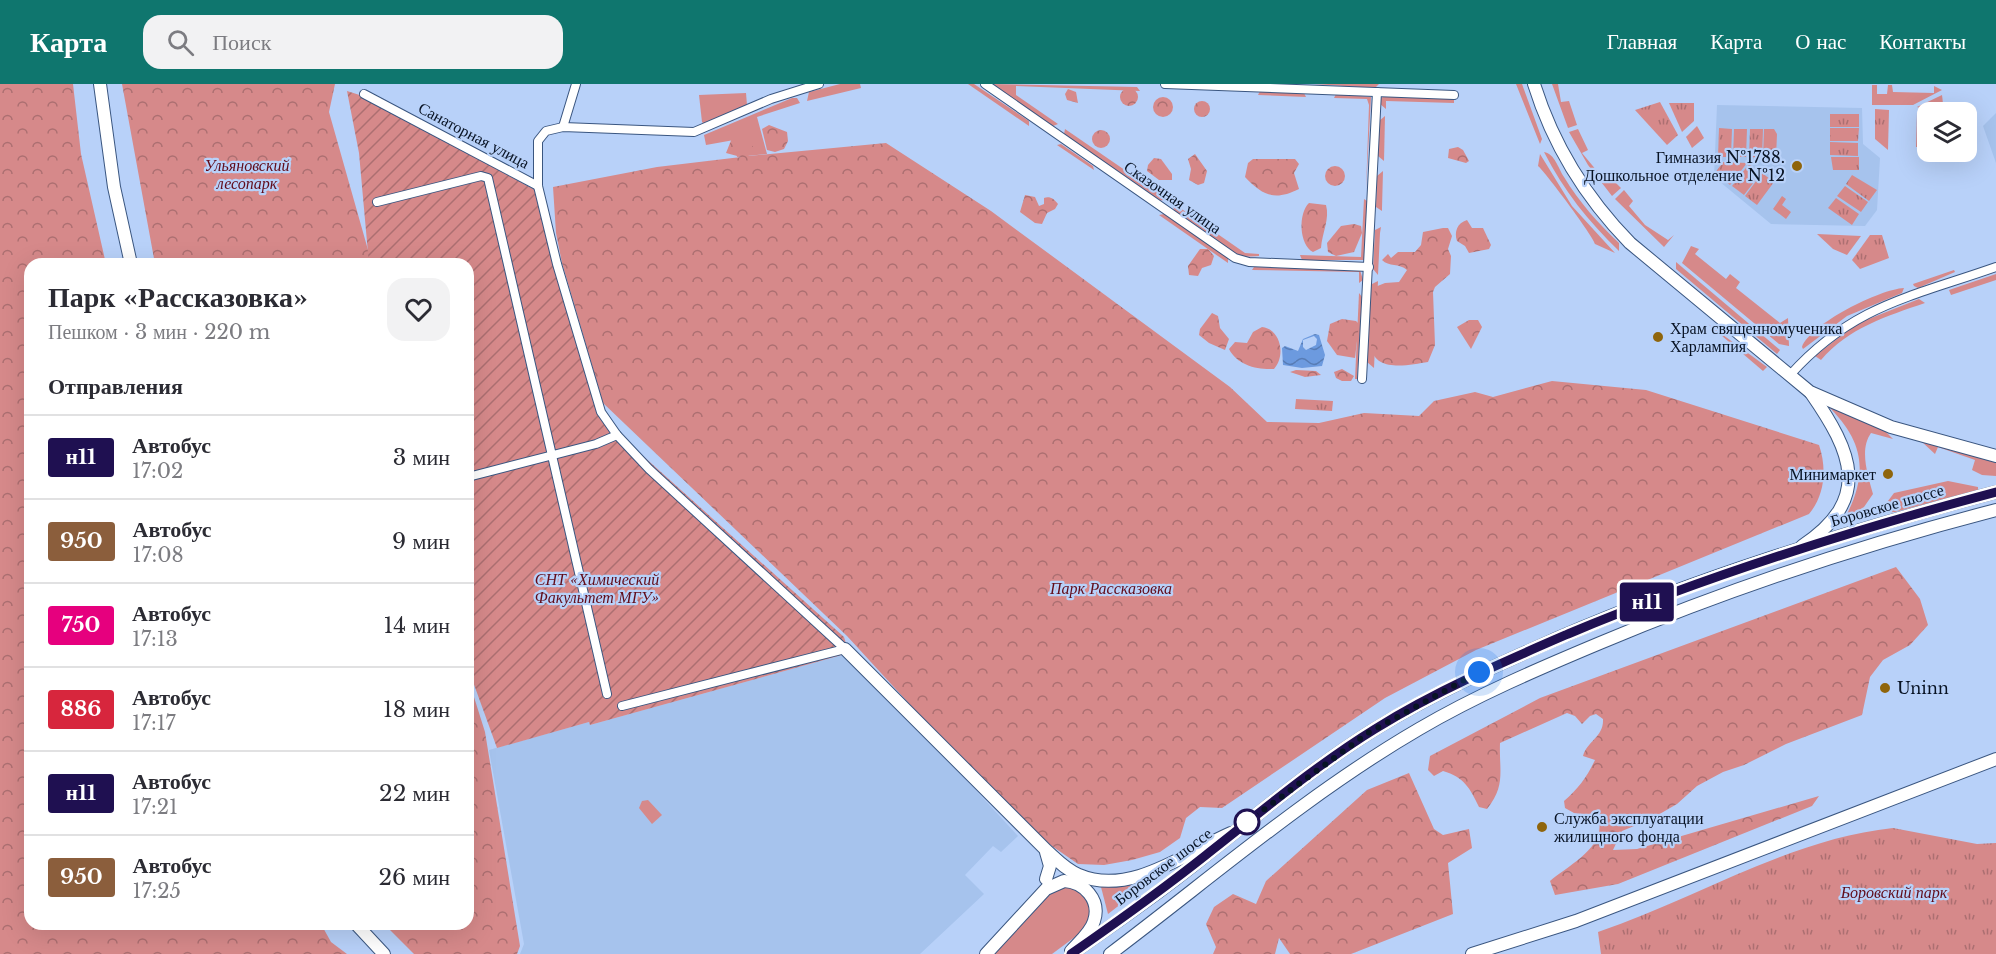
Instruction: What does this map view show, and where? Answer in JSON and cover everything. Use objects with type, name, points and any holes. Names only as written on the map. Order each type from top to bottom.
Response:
[{"type":"street","points":[[100,84],[114,187],[130,258]]},
{"type":"street","points":[[563,128],[576,84]]},
{"type":"street","points":[[819,84],[771,99],[694,132],[563,128],[546,131],[538,141],[538,186],[557,264],[601,412],[617,435],[649,469],[845,649],[1046,850],[1076,874]]},
{"type":"street","name":"Сказочная улица","points":[[985,84],[1235,258],[1250,262],[1369,267]]},
{"type":"street","points":[[1165,84],[1454,95]]},
{"type":"street","points":[[1534,84],[1546,118],[1565,157],[1589,195],[1613,225],[1630,243],[1810,392],[1840,438],[1847,456],[1848,481],[1845,498],[1835,518],[1824,531],[1802,546]]},
{"type":"street","points":[[1362,379],[1377,92]]},
{"type":"street","name":"Санаторная улица","points":[[364,94],[538,186]]},
{"type":"street","points":[[377,202],[481,176],[488,178],[550,456],[607,694]]},
{"type":"street","points":[[1790,375],[1826,339],[1871,310],[1996,267]]},
{"type":"street","points":[[1810,392],[1891,427],[1996,456]]},
{"type":"street","points":[[474,475],[596,444],[617,435]]},
{"type":"street","name":"Боровское шоссе","points":[[1070,954],[1154,896],[1237,830],[1368,733],[1472,676],[1621,612],[1802,546],[1996,492]]},
{"type":"street","name":"Боровское шоссе","points":[[1110,954],[1340,780],[1418,729],[1488,691],[1645,624],[1792,570],[1996,510]]},
{"type":"street","points":[[622,706],[845,649]]},
{"type":"street","points":[[1472,954],[1576,921],[1996,759]]},
{"type":"street","points":[[976,954],[1047,879],[1060,874],[1076,874],[1111,880],[1154,871],[1174,864],[1206,844],[1237,830]]},
{"type":"street","points":[[1046,850],[1050,866],[1047,879]]},
{"type":"street","points":[[986,954],[1046,889],[1064,881],[1084,887],[1091,897],[1095,911],[1092,926],[1070,954]]},
{"type":"street","points":[[362,930],[384,954]]},
{"type":"shaded area","name":"Гимназия №1788. Дошкольное отделение №12","points":[[1717,105],[1862,108],[1863,144],[1880,158],[1877,210],[1865,226],[1771,224],[1714,177]]},
{"type":"shaded area","points":[[1996,113],[1996,163],[1983,126]]},
{"type":"shaded area","points":[[849,653],[1018,836],[1001,852],[993,846],[965,875],[984,894],[920,954],[520,954],[524,944],[489,750],[589,722],[590,725]]},
{"type":"green space","points":[[0,84],[73,84],[81,154],[105,258],[24,258],[24,930],[324,930],[331,942],[347,954],[0,954]]},
{"type":"green space","name":"Ульяновский лесопарк","points":[[122,84],[335,84],[329,112],[370,258],[154,258]]},
{"type":"green space","points":[[840,84],[860,84],[861,88],[807,101],[809,92]]},
{"type":"green space","points":[[968,84],[974,84],[1029,121],[1029,126]]},
{"type":"green space","points":[[991,84],[1137,87],[1140,91],[1016,86],[1016,95],[1058,124],[1053,126]]},
{"type":"green space","points":[[1313,84],[1379,84],[1375,88]]},
{"type":"green space","points":[[1516,84],[1522,84],[1542,139],[1540,144]]},
{"type":"green space","points":[[1552,84],[1558,84],[1561,102],[1569,101],[1577,125],[1568,128]]},
{"type":"green space","points":[[1872,85],[1877,85],[1877,94],[1887,94],[1888,85],[1892,85],[1893,92],[1934,93],[1934,86],[1942,90],[1913,105],[1872,105]]},
{"type":"green space","points":[[1129,88],[1135,91],[1138,97],[1135,103],[1129,106],[1123,103],[1120,97],[1123,91]]},
{"type":"green space","points":[[1068,89],[1076,92],[1078,103],[1067,100],[1065,94]]},
{"type":"green space","name":"СНТ «Химический Факультет МГУ»","points":[[347,91],[366,97],[535,190],[601,418],[844,637],[849,653],[590,725],[589,722],[497,748],[474,685],[474,258],[368,258],[359,153]]},
{"type":"green space","points":[[1260,91],[1304,93],[1306,97],[1258,95]]},
{"type":"green space","points":[[746,93],[747,105],[704,124],[702,122],[699,95]]},
{"type":"green space","points":[[1336,94],[1371,97],[1366,191],[1369,105],[1367,99],[1334,98]]},
{"type":"green space","points":[[1942,95],[1943,102],[1927,102]]},
{"type":"green space","points":[[1385,96],[1454,99],[1454,103],[1386,101],[1386,109],[1380,104],[1381,98]]},
{"type":"green space","points":[[1163,97],[1170,100],[1173,107],[1170,114],[1163,117],[1156,114],[1153,107],[1156,100]]},
{"type":"green space","points":[[792,98],[797,98],[800,103],[757,117],[767,154],[737,157],[734,140],[706,145],[704,135]]},
{"type":"green space","points":[[1202,101],[1208,103],[1210,109],[1208,115],[1202,117],[1196,115],[1194,109],[1196,103]]},
{"type":"green space","points":[[1660,102],[1678,135],[1667,145],[1635,110]]},
{"type":"green space","points":[[1669,103],[1694,103],[1694,121],[1682,132]]},
{"type":"green space","points":[[1875,109],[1889,110],[1888,150],[1875,139]]},
{"type":"green space","points":[[1830,114],[1859,114],[1859,127],[1830,127]]},
{"type":"green space","points":[[1385,116],[1384,161],[1378,156],[1379,121]]},
{"type":"green space","points":[[769,125],[787,132],[788,141],[784,149],[775,152],[767,150],[762,129]]},
{"type":"green space","points":[[1697,126],[1704,138],[1692,148],[1686,137]]},
{"type":"green space","points":[[1719,128],[1732,129],[1731,157],[1718,157]]},
{"type":"green space","points":[[1830,128],[1859,128],[1858,141],[1830,141]]},
{"type":"green space","points":[[1065,129],[1167,199],[1159,201],[1064,134]]},
{"type":"green space","points":[[1578,129],[1588,150],[1582,153],[1607,183],[1612,179],[1621,188],[1612,196],[1588,165],[1569,132]]},
{"type":"green space","points":[[1734,129],[1747,129],[1746,157],[1733,157]]},
{"type":"green space","points":[[1750,129],[1763,129],[1762,158],[1749,157]]},
{"type":"green space","points":[[1764,129],[1774,129],[1777,134],[1776,158],[1763,158]]},
{"type":"green space","points":[[1101,130],[1107,133],[1110,139],[1107,145],[1101,148],[1095,145],[1092,139],[1095,133]]},
{"type":"green space","name":"Парк Рассказовка","points":[[732,138],[743,145],[753,146],[748,156],[886,143],[991,211],[1230,387],[1267,422],[1319,423],[1364,413],[1419,416],[1434,401],[1475,392],[1493,397],[1552,381],[1646,390],[1819,445],[1824,472],[1821,490],[1809,514],[1476,650],[1385,698],[1222,808],[1200,807],[1186,818],[1180,838],[1160,852],[1104,865],[1078,864],[1049,844],[948,746],[847,636],[603,403],[562,263],[556,233],[553,187],[657,167],[741,157],[726,153]]},
{"type":"green space","points":[[1830,142],[1858,143],[1858,156],[1830,155]]},
{"type":"green space","points":[[1061,144],[1093,166],[1094,170],[1057,145]]},
{"type":"green space","points":[[1458,147],[1463,150],[1469,161],[1466,163],[1448,158],[1449,149]]},
{"type":"green space","points":[[1544,152],[1554,158],[1582,204],[1619,243],[1619,251],[1577,205]]},
{"type":"green space","points":[[1195,154],[1207,171],[1204,183],[1198,185],[1189,180],[1191,169],[1188,159]]},
{"type":"green space","points":[[1540,154],[1572,206],[1615,253],[1595,244],[1549,178],[1538,166]]},
{"type":"green space","points":[[1831,157],[1859,157],[1859,170],[1833,170]]},
{"type":"green space","points":[[1154,158],[1161,159],[1172,174],[1172,180],[1159,180],[1147,171],[1148,165]]},
{"type":"green space","points":[[1253,159],[1295,159],[1299,164],[1294,173],[1299,189],[1283,195],[1270,195],[1258,189],[1245,177],[1248,163]]},
{"type":"green space","points":[[1723,162],[1747,163],[1730,185],[1715,173]]},
{"type":"green space","points":[[1749,164],[1761,173],[1744,195],[1732,186]]},
{"type":"green space","points":[[1335,166],[1342,169],[1345,176],[1342,183],[1335,186],[1328,183],[1325,176],[1328,169]]},
{"type":"green space","points":[[1383,171],[1382,211],[1376,207],[1377,176]]},
{"type":"green space","points":[[1762,173],[1774,182],[1757,205],[1745,196]]},
{"type":"green space","points":[[1852,175],[1877,190],[1869,201],[1846,184]]},
{"type":"green space","points":[[1845,186],[1868,202],[1861,212],[1837,196]]},
{"type":"green space","points":[[1624,190],[1633,201],[1629,206],[1645,225],[1668,240],[1674,235],[1664,247],[1615,199]]},
{"type":"green space","points":[[1025,195],[1035,197],[1039,206],[1044,204],[1046,197],[1052,198],[1058,204],[1055,209],[1047,213],[1042,224],[1035,223],[1020,212]]},
{"type":"green space","points":[[1782,196],[1786,199],[1782,205],[1791,212],[1786,219],[1773,209]]},
{"type":"green space","points":[[1836,198],[1859,214],[1852,225],[1828,208]]},
{"type":"green space","points":[[1364,199],[1367,201],[1364,260],[1302,260],[1300,255],[1361,257]]},
{"type":"green space","points":[[1173,203],[1245,253],[1259,254],[1259,256],[1241,257],[1174,211]]},
{"type":"green space","points":[[1309,203],[1326,205],[1327,210],[1321,248],[1313,252],[1305,243],[1302,229],[1303,214]]},
{"type":"green space","points":[[1164,214],[1228,258],[1228,263],[1159,215]]},
{"type":"green space","points":[[1467,220],[1472,228],[1483,228],[1491,245],[1489,249],[1469,253],[1465,246],[1457,241],[1457,228]]},
{"type":"green space","points":[[1354,224],[1361,226],[1362,233],[1354,252],[1336,256],[1328,252],[1327,243],[1341,226]]},
{"type":"green space","points":[[1381,227],[1378,275],[1373,269],[1375,230]]},
{"type":"green space","points":[[1448,228],[1452,236],[1448,249],[1451,256],[1450,274],[1435,287],[1433,292],[1435,345],[1428,362],[1394,365],[1379,361],[1371,347],[1375,287],[1385,283],[1399,282],[1407,270],[1382,260],[1388,254],[1391,258],[1398,252],[1415,252],[1421,245],[1423,232]]},
{"type":"green space","points":[[1817,234],[1861,236],[1847,255],[1833,249]]},
{"type":"green space","points":[[1870,235],[1882,235],[1889,258],[1860,269],[1852,260]]},
{"type":"green space","points":[[1691,246],[1699,249],[1695,254],[1726,279],[1730,274],[1740,282],[1736,288],[1780,323],[1788,318],[1789,346],[1779,344],[1682,263]]},
{"type":"green space","points":[[1200,249],[1208,249],[1214,256],[1211,265],[1202,268],[1198,276],[1189,275],[1188,266]]},
{"type":"green space","points":[[1676,262],[1780,350],[1777,354],[1676,269]]},
{"type":"green space","points":[[1254,267],[1360,270],[1363,280],[1359,283],[1359,272],[1252,270]]},
{"type":"green space","points":[[1954,270],[1955,272],[1918,288],[1913,284]]},
{"type":"green space","points":[[1996,274],[1996,280],[1951,295],[1949,290]]},
{"type":"green space","points":[[1378,281],[1374,368],[1367,362],[1370,285]]},
{"type":"green space","points":[[1904,288],[1902,293],[1847,316],[1803,349],[1808,338],[1831,318],[1879,294]]},
{"type":"green space","points":[[1359,293],[1362,297],[1357,379],[1355,379]]},
{"type":"green space","points":[[1919,299],[1925,303],[1883,318],[1856,331],[1843,339],[1821,360],[1815,356],[1856,324]]},
{"type":"green space","points":[[1212,313],[1218,316],[1220,328],[1229,339],[1225,350],[1209,343],[1199,335],[1200,329]]},
{"type":"green space","points":[[1342,319],[1356,321],[1359,324],[1355,358],[1337,355],[1327,341],[1330,324]]},
{"type":"green space","points":[[1469,320],[1478,320],[1482,327],[1471,349],[1457,327]]},
{"type":"green space","points":[[1708,324],[1767,367],[1763,371]]},
{"type":"green space","points":[[1262,327],[1274,333],[1280,344],[1280,357],[1274,369],[1261,369],[1242,363],[1229,349],[1235,342],[1247,343],[1253,332]]},
{"type":"green space","points":[[1342,369],[1354,376],[1351,381],[1336,378],[1334,372]]},
{"type":"green space","points":[[1316,371],[1321,375],[1305,377],[1290,372]]},
{"type":"green space","points":[[1296,399],[1333,401],[1332,411],[1295,409]]},
{"type":"green space","points":[[1827,405],[1885,431],[1893,439],[1871,433],[1867,440],[1865,455],[1873,494],[1864,507],[1845,518],[1858,486],[1859,458],[1849,431]]},
{"type":"green space","points":[[1921,441],[1996,460],[1996,476],[1982,475],[1972,470],[1975,460],[1938,447],[1935,454]]},
{"type":"green space","points":[[1948,481],[1978,487],[1978,490],[1895,512],[1879,513],[1894,493]]},
{"type":"green space","points":[[1896,567],[1920,599],[1928,625],[1910,645],[1883,660],[1870,677],[1862,715],[1786,744],[1697,786],[1677,804],[1651,819],[1622,831],[1613,850],[1637,849],[1819,796],[1812,806],[1618,884],[1555,895],[1550,881],[1586,853],[1598,836],[1597,816],[1574,813],[1565,808],[1564,801],[1582,782],[1595,760],[1583,756],[1601,730],[1603,719],[1596,714],[1590,716],[1582,724],[1575,716],[1567,713],[1500,743],[1499,785],[1487,809],[1479,807],[1469,789],[1456,776],[1443,771],[1434,776],[1428,770],[1430,756],[1540,698]]},
{"type":"green space","points":[[474,697],[485,732],[520,946],[517,954],[414,954],[390,930],[474,930]]},
{"type":"green space","points":[[1409,773],[1434,829],[1443,835],[1469,829],[1472,848],[1448,863],[1453,914],[1351,954],[1290,954],[1279,938],[1275,954],[1213,954],[1216,947],[1206,924],[1214,907],[1233,894],[1256,904],[1266,881],[1367,790]]},
{"type":"green space","points":[[648,800],[662,815],[652,824],[639,808],[642,801]]},
{"type":"green space","name":"Боровский парк","points":[[1893,828],[1977,844],[1996,843],[1996,954],[1601,954],[1598,932],[1635,919],[1780,857],[1854,834]]},
{"type":"green space","points":[[1148,880],[1149,882],[1108,914],[1101,887]]},
{"type":"green space","points":[[1069,886],[1087,896],[1092,916],[1083,931],[1052,954],[992,954],[1054,889]]},
{"type":"water","points":[[1315,334],[1319,335],[1325,355],[1322,366],[1302,368],[1283,365],[1282,348],[1285,346],[1298,351],[1303,339]],"holes":[[[1314,336],[1317,339],[1316,345],[1306,350],[1303,347],[1303,340]]]},
{"type":"bus line","name":"н11","points":[[1071,954],[1154,896],[1288,790],[1368,733],[1426,699],[1472,676],[1621,612],[1738,567],[1840,534],[1996,492]]},
{"type":"place","name":"Гимназия №1788. Дошкольное отделение №12","points":[[1797,166]]},
{"type":"place","name":"Храм священномученика Харлампия","points":[[1658,337]]},
{"type":"place","name":"Минимаркет","points":[[1888,474]]},
{"type":"place","name":"Uninn","points":[[1885,688]]},
{"type":"place","name":"Служба эксплуатации жилищного фонда","points":[[1542,827]]},
{"type":"route","points":[[1247,822],[1368,733],[1426,699],[1479,672]]}]
